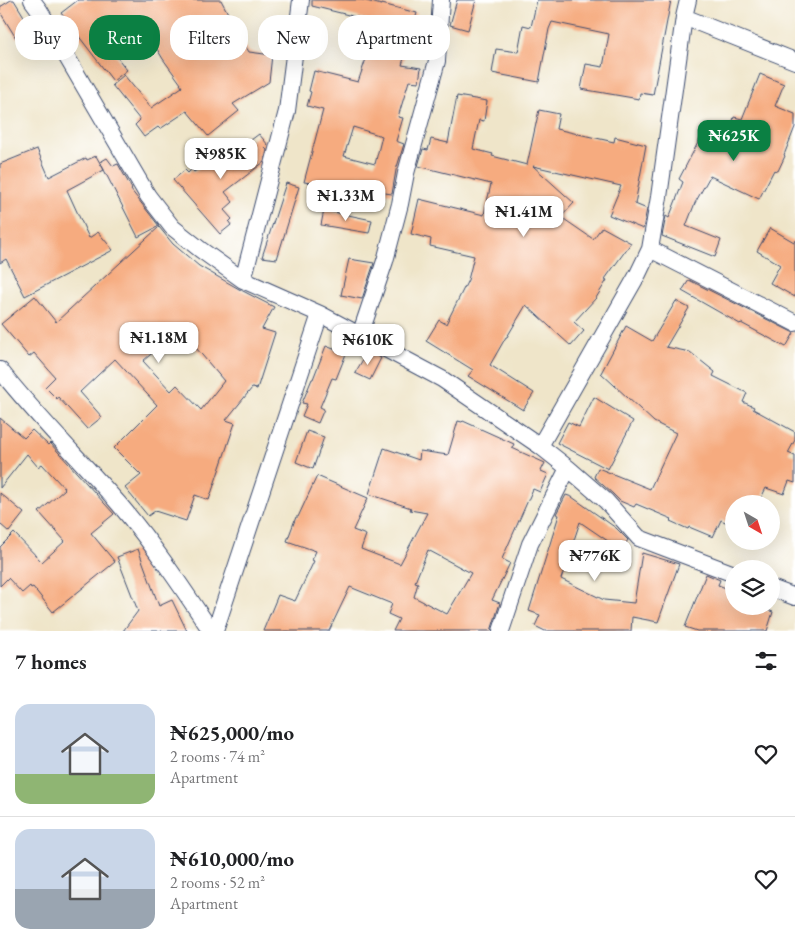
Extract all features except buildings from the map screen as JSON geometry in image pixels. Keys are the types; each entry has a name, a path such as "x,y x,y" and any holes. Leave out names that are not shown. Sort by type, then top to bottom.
{"street":[{"path":"32,0 148,196 172,227 242,280 320,314 442,379 540,446 568,468 606,501 639,538 725,571"},
{"path":"242,280 287,111 301,0"},
{"path":"360,335 385,261 436,61 441,0"},
{"path":"540,446 638,274 650,249 667,148 684,17 688,0"},
{"path":"684,17 795,61"},
{"path":"650,249 795,323"},
{"path":"214,631 320,314"},
{"path":"0,370 18,393 120,505 166,564 210,631"},
{"path":"501,631 530,544 568,468"},
{"path":"780,592 795,598"}]}
